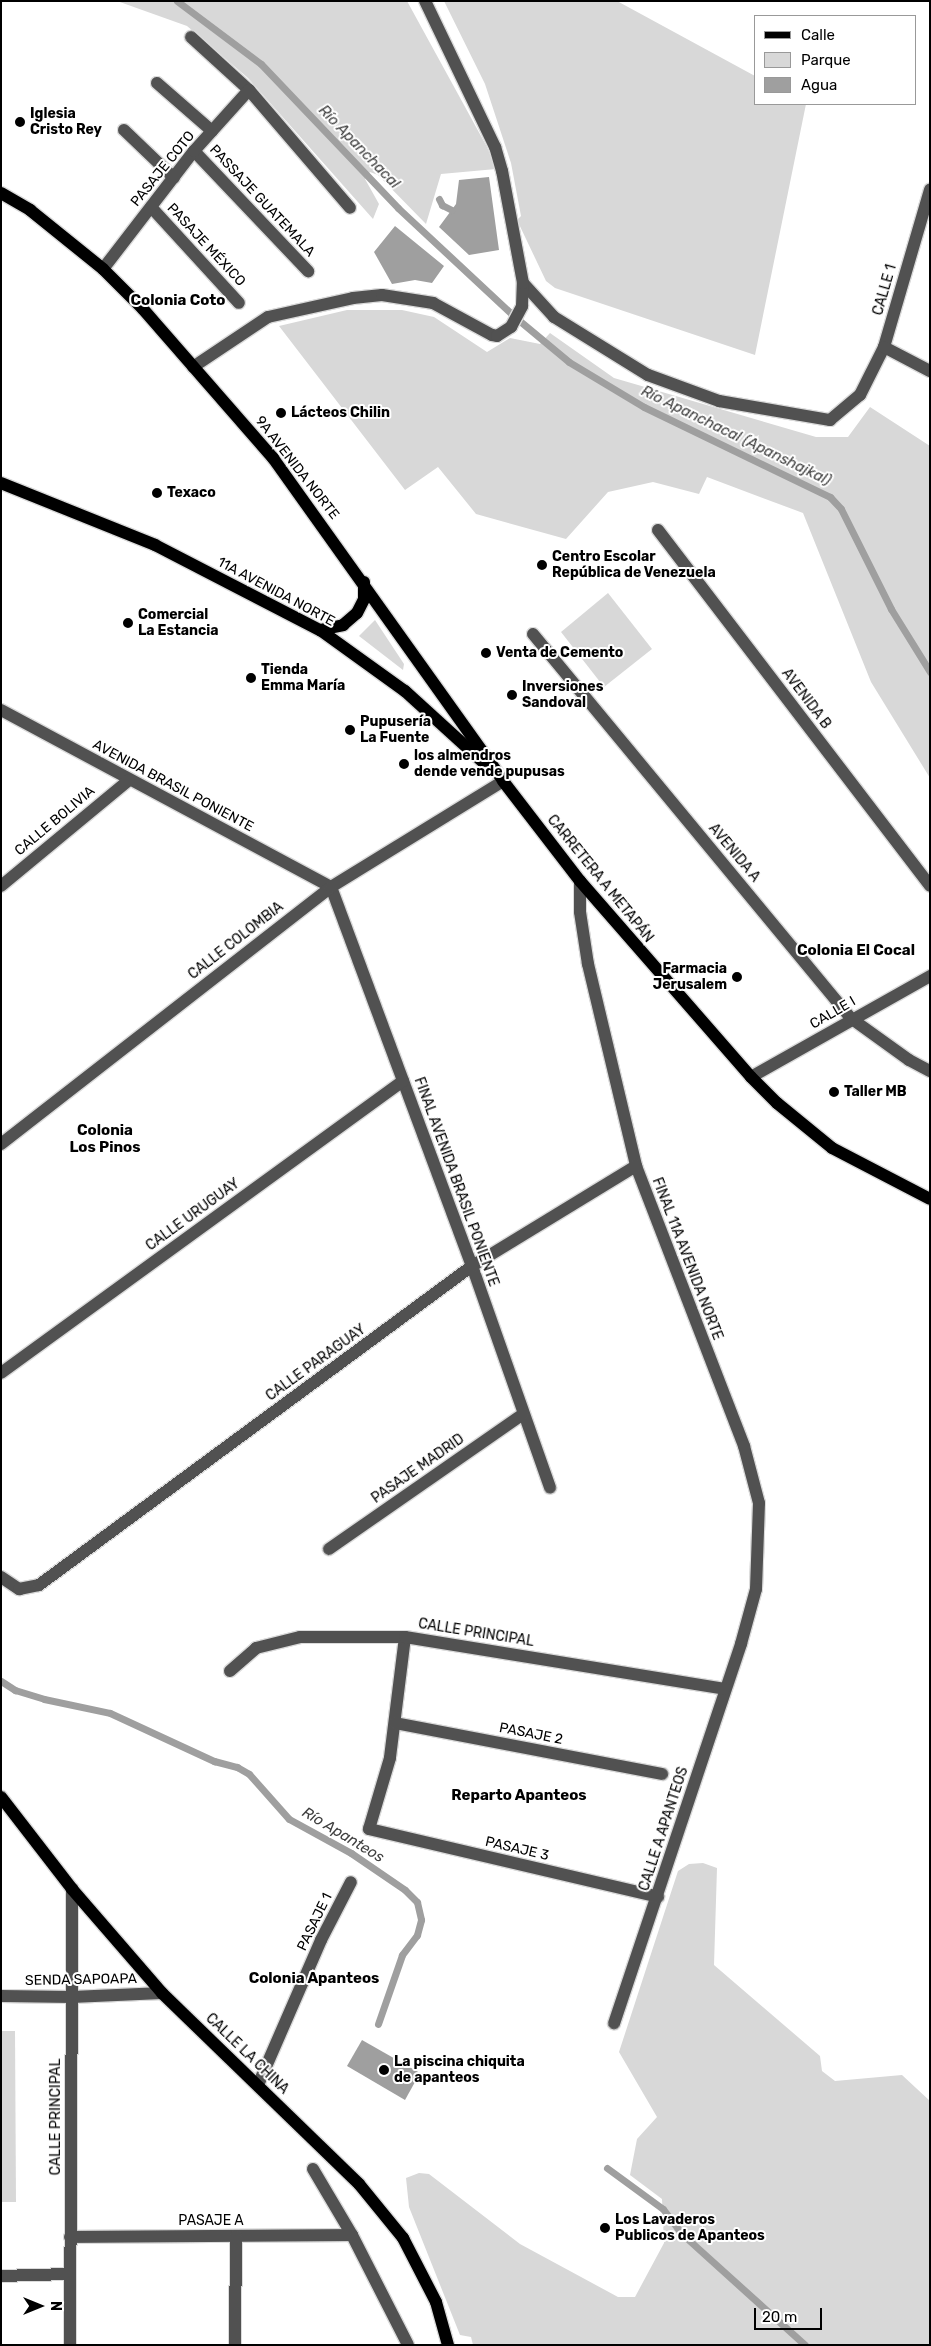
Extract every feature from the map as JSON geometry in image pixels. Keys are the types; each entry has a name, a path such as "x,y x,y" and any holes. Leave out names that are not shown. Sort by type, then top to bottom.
{"main road":[{"name":"9A AVENIDA NORTE","path":"1,193 30,210 103,270 274,458 364,582 503,781"},
{"name":"11A AVENIDA NORTE","path":"1,483 155,545 320,630 405,691 503,781"},
{"path":"320,630 343,625 357,613 364,599 364,582"},
{"name":"CARRETERA A METAPÁN","path":"503,781 580,881 777,1103 832,1148 930,1199"},
{"name":"CALLE LA CHINA","path":"1,1797 72,1889 162,1993 359,2184 403,2238 436,2302 448,2345"}],"street":[{"path":"193,367 268,317 302,307 369,296 398,296 433,303 498,336 511,326 522,306 523,283 495,147 425,1"},
{"path":"191,37 249,90 350,208"},
{"path":"157,83 212,131"},
{"name":"PASAJE COTO","path":"103,270 194,151 249,90"},
{"path":"124,130 174,178"},
{"name":"PASSAJE GUATEMALA","path":"194,151 308,271"},
{"name":"CALLE 1","path":"523,283 554,317 648,375 718,401 830,420 860,395 884,347 930,190"},
{"name":"PASAJE MÉXICO","path":"151,207 239,303"},
{"path":"884,347 930,371"},
{"name":"AVENIDA B","path":"658,530 930,886"},
{"name":"AVENIDA A","path":"533,634 852,1019 909,1060 930,1071"},
{"name":"AVENIDA BRASIL PONIENTE","path":"1,710 331,887"},
{"name":"CALLE BOLIVIA","path":"1,886 129,780"},
{"name":"CALLE COLOMBIA","path":"1,1144 331,887 503,781"},
{"name":"FINAL 11A AVENIDA NORTE","path":"580,881 580,912 588,964 636,1166 744,1446 754,1484 759,1526 756,1589 741,1644"},
{"name":"FINAL AVENIDA BRASIL PONIENTE","path":"331,887 472,1266 550,1488"},
{"name":"CALLE I","path":"752,1077 930,976"},
{"name":"CALLE URUGUAY","path":"1,1373 403,1081"},
{"name":"CALLE PARAGUAY","path":"1,1577 19,1589 39,1585 472,1266 636,1166"},
{"name":"PASAJE MADRID","path":"329,1549 523,1414"},
{"name":"CALLE PRINCIPAL","path":"230,1671 256,1648 300,1637 405,1637 725,1689"},
{"path":"395,1723 405,1637"},
{"name":"CALLE A APANTEOS","path":"614,2023 741,1644"},
{"name":"PASAJE 2","path":"395,1723 662,1774"},
{"name":"PASAJE 3","path":"395,1723 380,1801 369,1829 658,1896"},
{"name":"PASAJE 1","path":"258,2085 321,1940 351,1882"},
{"name":"CALLE PRINCIPAL","path":"70,2345 72,1889"},
{"name":"SENDA SAPOAPA","path":"1,1996 72,1998 162,1993"},
{"path":"313,2169 352,2235 408,2345"},
{"name":"PASAJE A","path":"70,2237 352,2235"},
{"path":"235,2345 236,2236"},
{"path":"1,2276 70,2274"}],"green space":[{"path":"117,1 407,1 487,147 496,169 441,174 426,224 378,175 370,172 365,179 379,204 373,219 248,78 187,26"},
{"path":"444,1 617,1 754,75 754,105 806,105 755,355 555,288 546,281 517,220 521,216 511,163 485,84"},
{"path":"347,310 402,310 434,317 487,352 510,338 540,344 550,333 614,378 816,437 848,437 870,407 930,446 930,778 871,682 803,513 707,477 699,494 653,482 608,492 566,539 476,514 438,467 405,490 279,326"},
{"path":"608,593 652,649 604,687 561,632"},
{"path":"375,620 404,664 403,670 359,636"},
{"path":"703,1863 717,1868 714,1965 820,2056 822,2071 835,2081 902,2075 930,2101 930,2345 473,2345 471,2337 460,2335 409,2207 406,2178 419,2173 429,2174 520,2244 618,2297 635,2297 664,2243 662,2199 630,2175 637,2139 657,2117 619,2052 678,1871 689,1864"},
{"path":"1,2031 15,2031 16,2202 1,2202"}],"water":[{"path":"489,177 499,250 469,255 439,227 456,204 459,180"},
{"path":"395,226 444,266 432,283 415,280 392,284 374,252"},
{"name":"La piscina chiquita de apanteos","path":"362,2040 420,2073 405,2100 347,2066"}],"waterway":[{"name":"Río Apanchacal (Apanshajkal)","path":"177,1 261,64 398,208 515,317 569,362 644,407 830,497 841,509 891,609 930,672"},
{"path":"439,199 442,205 452,210"},
{"name":"Río Apanteos","path":"1,1681 15,1690 44,1699 110,1713 214,1761 237,1767 249,1774 289,1819 351,1853 405,1890 417,1902 421,1920 417,1935 402,1955 378,2024"},
{"name":"Río Apanteos","path":"607,2168 663,2209 681,2233 805,2345"}],"place":[{"name":"Iglesia Cristo Rey","path":"20,122"},
{"name":"Lácteos Chilin","path":"281,413"},
{"name":"Texaco","path":"157,493"},
{"name":"Centro Escolar República de Venezuela","path":"542,565"},
{"name":"Comercial La Estancia","path":"128,623"},
{"name":"Venta de Cemento","path":"486,653"},
{"name":"Tienda Emma María","path":"251,678"},
{"name":"Inversiones Sandoval","path":"512,695"},
{"name":"Pupusería La Fuente","path":"350,730"},
{"name":"los almendros dende vende pupusas","path":"404,764"},
{"name":"Farmacia Jerusalem","path":"737,977"},
{"name":"Taller MB","path":"834,1092"},
{"name":"La piscina chiquita de apanteos","path":"384,2070"},
{"name":"Los Lavaderos Publicos de Apanteos","path":"605,2228"}],"district":[{"name":"Colonia Coto","path":"178,301"},
{"name":"Colonia El Cocal","path":"856,951"},
{"name":"Colonia Los Pinos","path":"105,1138"},
{"name":"Reparto Apanteos","path":"519,1796"},
{"name":"Colonia Apanteos","path":"314,1979"}],"water label":[{"name":"Río Apanchacal","path":"359,147"}]}
